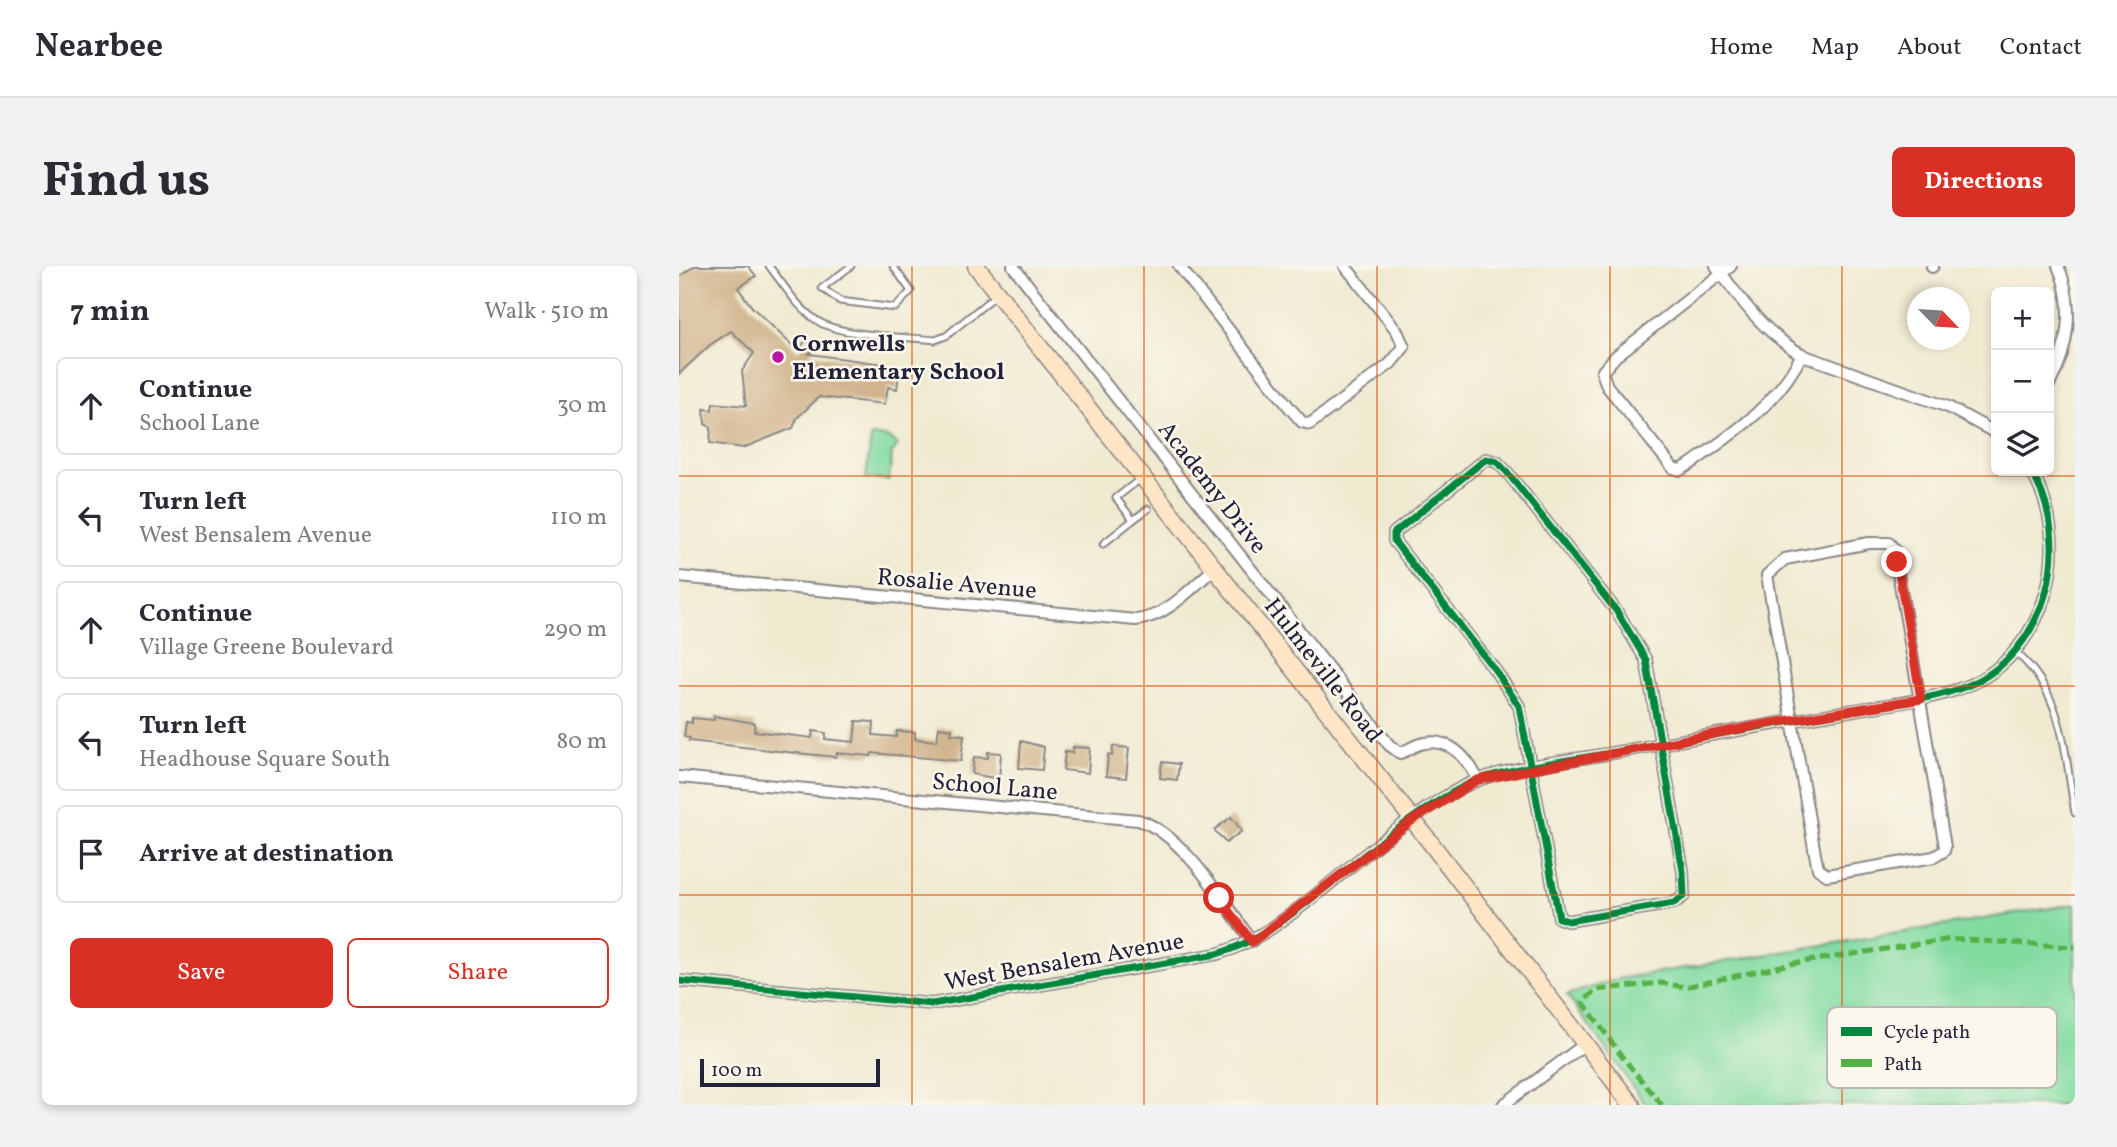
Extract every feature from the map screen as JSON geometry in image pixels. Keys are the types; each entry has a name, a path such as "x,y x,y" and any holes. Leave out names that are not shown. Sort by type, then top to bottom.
{"main road":[{"name":"Hulmeville Road","path":"976,266 1413,820 1632,1105"}],"street":[{"name":"Academy Drive","path":"1013,266 1389,745 1399,753 1424,743 1444,744 1465,757 1478,780"},
{"path":"1179,266 1289,407 1302,422 1310,425 1390,364 1404,347 1397,331 1345,266"},
{"path":"1731,266 1719,270 1616,356 1602,372 1607,386 1673,468 1680,470 1689,465 1760,411 1788,379 1802,354"},
{"path":"2054,375 2068,347 2072,328 2072,297 2058,266"},
{"path":"1719,270 1767,329 1802,354 1948,407 1991,430"},
{"path":"1486,459 1497,462 1634,636 1646,660 1660,744 1685,889 1680,901 1568,921 1559,918 1523,718 1512,693 1393,537 1408,519 1486,459"},
{"name":"West Bensalem Avenue","path":"679,981 932,1004 1217,954 1252,942 1413,820 1478,780 1531,767 1921,699 1979,680 2014,651 2046,600 2055,558 2049,509 2033,476"},
{"path":"1869,543 1889,543 1894,549 1921,699 1944,834 1944,851 1934,857 1835,875 1821,873 1818,869 1767,575 1785,559 1869,543"},
{"name":"Rosalie Avenue","path":"679,577 1136,620 1153,617 1166,609 1215,568"},
{"name":"School Lane","path":"679,777 1138,820 1151,824 1170,837 1252,942"},
{"path":"1503,1105 1585,1044"}],"lane":[{"path":"769,266 806,312 821,323 838,329 935,340 946,336 997,293"},
{"path":"851,266 822,288 840,301 895,308 911,291 893,266"},
{"path":"1133,520 1116,498 1142,477"},
{"path":"1103,544 1148,509"},
{"path":"2014,651 2039,674 2055,705 2075,813"}],"green space":[{"path":"871,436 887,437 898,445 892,453 889,480 866,478"},
{"path":"2075,904 2075,1105 1646,1105 1567,995 1618,979"}],"building":[{"name":"Cornwells Elementary School","path":"694,266 748,266 756,276 738,288 752,307 798,351 806,340 815,347 809,354 891,365 891,372 899,373 897,389 888,387 885,404 819,397 797,418 793,428 743,448 710,443 711,427 705,424 704,409 712,410 713,403 746,406 742,371 754,353 731,331 710,345 679,374 679,277"},
{"path":"714,716 755,723 754,731 812,738 813,731 826,733 825,739 854,742 856,721 874,722 873,735 896,737 897,731 915,732 915,739 937,741 939,727 952,729 951,734 964,735 961,761 872,753 871,756 837,753 836,757 689,741 690,738 684,737 686,722 692,723 692,718 714,720"},
{"path":"1021,741 1044,747 1042,770 1019,768"},
{"path":"1113,746 1129,748 1126,778 1106,776 1108,755 1112,756"},
{"path":"1073,747 1090,748 1088,773 1063,770 1065,752 1072,753"},
{"path":"988,752 1001,753 999,779 972,774 974,757 988,758"},
{"path":"1162,762 1179,764 1177,780 1160,778"},
{"path":"1231,817 1242,831 1226,843 1214,830"}],"marked path":[{"path":"1662,1105 1623,1058 1583,1002 1596,990 1661,983 1685,987 1795,963 1951,939 2075,947"}],"cycle path":[{"path":"1486,459 1497,462 1507,472 1618,613 1646,660 1683,871 1684,896 1674,903 1568,921 1559,918 1519,706 1495,670 1394,541 1394,533 1486,459"},
{"path":"679,981 932,1004 1217,954 1270,929 1415,816 1478,780 1542,764 1923,699 1967,686 1995,670 2017,648 2034,622 2046,593 2051,562 2051,530 2044,500 2033,476"}],"place":[{"name":"Cornwells Elementary School","path":"778,357"}],"route":[{"path":"1219,898 1252,942 1413,820 1448,796 1488,776 1760,725 1921,699 1897,562"}]}
